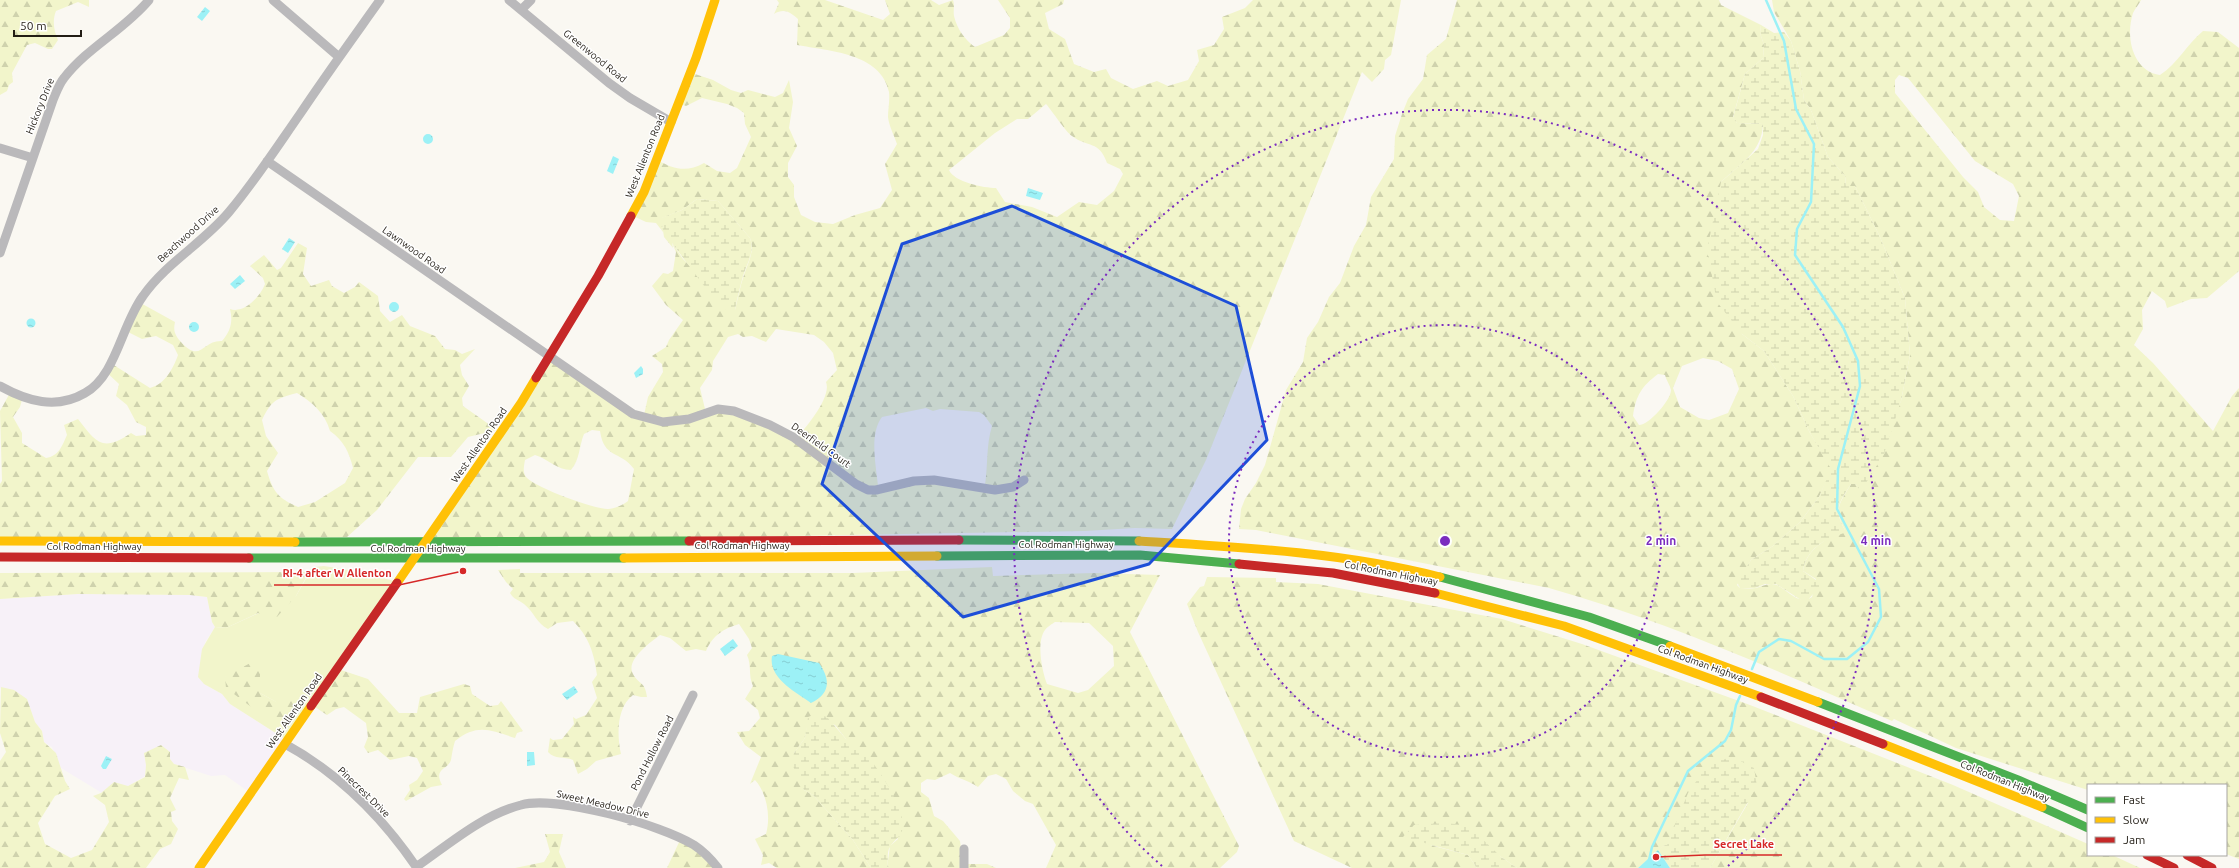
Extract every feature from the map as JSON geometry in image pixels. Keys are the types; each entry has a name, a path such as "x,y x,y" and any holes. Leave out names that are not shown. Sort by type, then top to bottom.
{"main road":[{"name":"West Allenton Road","path":"199,868 521,403 598,276 644,192 715,0"},
{"name":"Col Rodman Highway","path":"0,541 424,542 1117,540 1156,541 1283,551 1417,571 1494,590 1637,633 2024,783 2087,810"},
{"name":"Col Rodman Highway","path":"0,557 413,559 1140,555 1333,573 1452,596 1564,626 1737,688 2029,801 2087,828"},
{"path":"2149,856 2174,868"},
{"path":"2189,856 2212,868"}],"street":[{"name":"Hickory Drive","path":"0,253 53,100 63,79 82,58 119,30 149,0"},
{"path":"273,0 339,57"},
{"name":"Beachwood Drive","path":"0,386 20,397 53,403 77,398 95,386 108,370 126,326 142,297 168,267 217,225 267,161 380,0"},
{"name":"Greenwood Road","path":"509,0 609,83 671,122"},
{"path":"521,10 531,0"},
{"path":"0,148 33,158"},
{"name":"Lawnwood Road","path":"267,161 549,358"},
{"name":"Deerfield Court","path":"549,358 622,408 645,419 663,422 680,421 718,409 726,409 770,425 800,441 856,484 868,490 934,480 995,490 1013,487 1024,480"},
{"name":"Pond Hollow Road","path":"630,821 693,695"},
{"name":"Pinecrest Drive","path":"285,744 323,767 351,791 375,816 417,867"},
{"name":"Sweet Meadow Drive","path":"417,867 484,821 521,805 532,802 560,804 657,828 694,845 718,868"},
{"path":"964,849 964,868"}],"highlighted area":[{"path":"1012,206 1236,306 1267,440 1149,564 963,617 822,484 902,244"}],"shaded area":[{"path":"78,594 190,595 207,597 212,622 215,627 205,642 204,684 222,694 230,704 285,739 249,792 225,775 211,776 174,764 170,759 144,753 146,765 145,776 128,786 102,793 61,768 52,747 44,742 42,731 35,722 27,699 0,688 0,599"}],"green space":[{"path":"0,0 89,0 89,7 78,2 56,11 54,26 58,40 52,49 48,49 35,43 27,45 12,73 13,82 9,85 7,91 0,95"},
{"path":"777,0 825,0 883,20 890,14 885,0 931,0 939,5 953,0 954,16 959,30 975,47 1004,35 1010,28 1010,18 998,0 1064,0 1063,4 1045,13 1049,29 1065,39 1074,64 1094,72 1106,69 1111,78 1133,89 1157,81 1168,86 1188,80 1199,61 1197,50 1214,45 1224,29 1222,17 1245,8 1253,0 1401,0 1391,55 1385,60 1384,69 1372,82 1362,72 1206,460 1172,529 1135,528 1085,531 429,542 545,358 604,397 644,415 648,397 663,372 662,364 652,356 666,347 683,320 666,305 652,286 663,273 668,274 673,271 676,252 672,243 683,259 735,310 741,283 752,248 750,238 718,201 697,199 682,210 662,218 663,232 656,223 646,222 629,214 657,160 669,166 680,169 691,168 704,163 717,171 730,173 737,168 751,137 745,124 744,113 737,108 702,98 686,106 676,102 689,72 713,80 731,90 741,93 748,90 775,97 783,93 789,80 793,102 789,128 797,146 788,163 788,177 794,185 794,197 801,215 815,222 833,224 855,215 880,208 892,190 885,164 897,144 890,127 888,117 889,92 884,79 876,69 852,56 824,49 797,45 798,19 792,14 784,11 774,14 779,3","holes":["1046,104 1069,134 1078,140 1097,148 1104,156 1107,163 1120,169 1123,174 1114,191 1097,205 1079,202 1057,217 1032,207 1005,202 996,188 970,184 957,178 949,170 995,133 1017,119 1028,119","776,329 814,335 824,342 833,353 837,370 826,382 827,388 825,396 817,412 797,438 736,411 705,409 700,388 712,370 713,361 728,337 738,334 743,337 752,336 766,342","926,408 933,411 940,409 979,412 984,415 992,426 989,441 985,485 946,479 878,486 874,441 878,424 882,417","592,430 600,431 605,446 629,463 634,469 628,501 624,504 616,508 608,509 590,506 542,487 525,476 525,460 535,455 561,468 571,470 578,457 584,434"]},
{"path":"1457,0 1719,0 1721,5 1761,25 1760,33 1764,45 1763,58 1745,74 1733,117 1737,123 1763,124 1762,134 1759,142 1749,157 1721,182 1742,334 1764,351 1793,396 1810,433 1832,469 1819,497 1800,522 1773,546 1751,560 1737,585 1740,588 1756,588 1774,584 1794,597 1803,600 1812,597 1816,579 1803,571 1808,556 1818,545 1845,530 1839,516 1839,506 1851,484 1855,484 1861,490 1901,401 1910,355 1905,298 1880,237 1855,186 1846,186 1845,176 1828,157 1811,110 1804,100 1800,71 1791,41 1774,12 1772,0 2141,0 2133,13 2130,33 2131,43 2137,60 2143,67 2151,72 2160,75 2203,31 2218,32 2239,48 2239,271 2207,298 2191,299 2167,308 2165,301 2152,291 2142,310 2143,329 2134,345 2153,363 2213,431 2232,396 2239,388 2239,859 2227,854 2227,784 2087,784 2087,790 1956,748 1894,719 1892,721 1723,648 1593,601 1549,588 1256,530 1239,529 1241,509 1245,499 1256,483 1265,465 1286,390 1303,362 1307,338 1318,322 1329,297 1340,283 1354,246 1366,225 1371,197 1394,159 1395,136 1408,99 1423,79 1427,55 1446,39","holes":["1899,75 1908,78 1975,161 2013,184 2019,196 2014,221 2000,220 1984,207 1978,192 1963,177 1895,93 1895,80","1703,358 1718,361 1732,369 1739,389 1728,413 1709,420 1699,418 1680,407 1673,388 1682,366","1658,374 1665,375 1671,390 1670,394 1664,405 1654,417 1639,425 1633,416 1636,402 1644,387"]},
{"path":"1761,25 1774,33 1784,32 1791,41 1800,71 1804,100 1811,110 1828,157 1845,176 1846,186 1855,186 1880,237 1905,298 1910,355 1901,401 1884,454 1861,491 1855,484 1851,484 1843,496 1838,511 1841,523 1845,530 1844,533 1823,542 1812,551 1805,563 1803,571 1816,580 1820,586 1807,601 1801,600 1776,584 1765,584 1755,588 1740,588 1737,582 1751,560 1773,546 1800,522 1819,497 1831,469 1810,433 1793,396 1764,351 1742,334 1717,302 1707,250 1721,182 1758,149 1763,135 1763,124 1737,123 1733,118 1745,74 1763,58 1764,45 1760,33"},
{"path":"697,199 718,201 750,238 752,248 750,258 743,276 735,310 725,309 716,302 672,243 673,248 664,237 661,218 682,210"},
{"path":"298,243 307,248 303,274 311,286 329,280 332,286 344,293 355,287 359,282 378,296 380,311 390,322 402,315 410,326 435,336 445,349 455,350 462,354 475,349 460,365 462,375 469,386 462,398 463,406 497,430 468,437 451,457 418,457 377,510 347,537 0,542 0,484 2,481 0,411 11,391 23,396 20,407 13,417 22,433 22,443 46,458 57,453 62,447 67,435 64,425 78,419 90,434 100,442 113,442 131,433 136,436 146,435 146,427 136,422 127,405 116,396 119,384 104,370 109,362 150,388 160,383 174,366 178,355 173,345 156,336 142,339 124,330 137,301 175,322 174,330 179,340 188,348 193,351 197,351 215,342 222,341 230,326 230,309 235,310 246,307 263,289 265,284 263,278 250,266 264,255 277,270 281,268","holes":["297,393 303,396 321,413 330,431 342,443 348,452 353,468 345,483 315,502 298,507 286,501 277,494 274,489 267,471 278,453 266,436 262,420 275,401"]},
{"path":"324,566 361,572 394,581 285,739 230,704 222,694 204,684 198,677 202,649 215,627 226,628 296,596 314,567","holes":["260,672 260,693 278,703 225,677"]},
{"path":"992,567 993,576 1094,573 1160,575 1130,632 1239,846 1237,852 1220,868 1046,868 1056,845 1033,804 1025,801 1013,791 1006,779 996,774 988,776 978,787 950,773 935,780 927,779 921,783 921,792 929,798 934,816 943,821 960,841 963,864 987,864 996,868 887,868 890,846 898,839 846,739 835,725 809,717 805,738 794,753 804,790 813,795 853,840 871,868 777,868 769,863 761,865 763,855 755,839 766,834 768,813 765,798 759,785 755,780 750,784 761,757 745,745 737,732 749,731 760,718 758,710 745,699 753,686 747,655 752,648 749,639 739,624 719,633 706,651 696,649 686,651 670,638 660,635 645,647 636,657 631,669 635,677 645,688 647,697 633,695 623,707 619,723 621,754 596,761 587,769 578,774 573,760 557,757 548,752 550,738 553,740 562,739 574,724 573,717 576,719 586,715 597,698 592,682 597,675 590,646 579,627 573,621 557,623 548,629 544,627 522,602 510,593 513,589 498,570 520,569 520,573 853,573","holes":["1055,622 1089,623 1113,646 1114,666 1088,690 1078,693 1047,684 1043,672 1040,649 1042,635 1045,630"]},
{"path":"309,572 296,596 276,618 258,613 226,628 215,627 212,622 207,597 190,595 78,594 0,599 0,573"},
{"path":"1207,577 1276,578 1276,582 1318,584 1502,619 1582,644 1750,705 1953,785 2087,844 2087,856 2114,856 2140,868 1710,868 1748,803 1676,824 1667,846 1665,845 1638,868 1517,868 1500,856 1430,845 1468,855 1477,868 1352,868 1294,841 1198,632 1187,604 1200,587 1204,586"},
{"path":"252,662 260,672 260,693 278,703 294,700 300,717 282,721 254,709 226,688 225,677"},
{"path":"335,668 368,679 399,713 417,713 420,697 464,684 470,686 472,694 490,706 498,705 501,701 523,731 517,733 515,738 484,730 477,730 463,735 455,741 451,760 440,772 439,775 442,785 431,787 406,801 404,799 410,790 409,785 417,780 423,771 417,758 409,756 390,760 378,750 368,753 364,747 368,737 366,723 344,707 336,709 327,715 312,705"},
{"path":"1,687 14,690 27,699 35,722 42,731 44,742 56,753 65,781 70,789 55,796 38,823 45,844 71,858 92,850 109,822 105,805 93,796 101,793 114,782 128,786 145,777 146,765 144,753 161,745 170,752 170,759 174,764 185,767 189,780 179,778 170,798 176,810 171,812 172,821 178,829 171,844 160,849 146,868 0,868 0,761 6,752 0,733"},
{"path":"816,714 827,717 846,739 864,752 882,776 897,803 903,828 900,835 889,849 887,868 871,868 853,840 813,795 804,790 792,764 794,753 805,738 808,717"},
{"path":"1733,757 1754,768 1757,786 1710,868 1670,868 1658,850 1667,845 1688,793 1709,763"},
{"path":"1443,823 1468,825 1500,856 1517,868 1477,868 1468,855 1403,837 1414,825"},
{"path":"545,834 563,834 559,852 566,868 515,868 544,862 550,852"},
{"path":"681,838 721,868 667,868"}],"water":[{"path":"205,7 210,11 202,21 197,17"},
{"path":"428,134 433,139 428,144 423,139"},
{"path":"613,156 619,159 613,174 607,171"},
{"path":"1028,188 1043,193 1040,200 1026,196"},
{"path":"289,238 295,242 288,253 282,249"},
{"path":"240,275 245,281 235,289 230,284"},
{"path":"392,302 396,302 398,303 398,311 392,312 389,309 389,305"},
{"path":"31,318 36,323 31,328 26,323"},
{"path":"192,322 196,322 198,323 198,331 192,332 189,329 189,325"},
{"path":"641,366 643,369 643,374 636,378 634,373"},
{"path":"733,639 738,646 725,656 720,649"},
{"path":"778,654 819,663 823,669 827,681 827,686 822,695 811,703 784,684 774,671 772,664 772,656"},
{"path":"574,686 578,692 567,700 562,694"},
{"path":"527,752 534,752 535,765 527,766"},
{"path":"106,756 112,759 106,769 103,769 101,766"},
{"path":"1658,850 1670,868 1638,868"}],"waterway":[{"path":"1752,669 1759,652 1779,639 1791,641 1824,659 1847,659 1868,642 1881,617 1879,589 1837,509 1838,469 1860,386 1858,361 1843,327 1795,255 1797,229 1811,202 1814,144 1796,109 1784,41 1766,0"},
{"path":"1649,860 1652,847 1688,771 1725,741 1731,730 1736,705 1740,696"}],"traffic: fast":[{"path":"959,540 1139,541"},
{"path":"295,542 689,541"},
{"path":"937,556 1140,555 1239,564"},
{"path":"249,558 624,558"},
{"path":"1440,577 1589,617 1670,646"},
{"path":"1818,702 2018,780 2087,810"},
{"path":"2042,807 2087,828"}],"traffic: slow":[{"path":"631,216 644,192 696,58 715,0"},
{"path":"397,583 521,403 536,378"},
{"path":"0,541 295,542"},
{"path":"1139,541 1252,548 1328,556 1440,577"},
{"path":"624,558 937,556"},
{"path":"1435,593 1564,626 1761,697"},
{"path":"1670,646 1818,702"},
{"path":"199,868 311,706"},
{"path":"1883,744 2042,807"}],"traffic: jam":[{"path":"536,378 598,276 631,216"},
{"path":"689,541 959,540"},
{"path":"0,557 249,558"},
{"path":"1239,564 1333,573 1435,593"},
{"path":"311,706 397,583"},
{"path":"1761,697 1883,744"},
{"path":"2149,856 2174,868"},
{"path":"2189,856 2212,868"}],"place":[{"name":"RI-4 after W Allenton","path":"463,571"},
{"name":"Secret Lake","path":"1656,857"}]}
